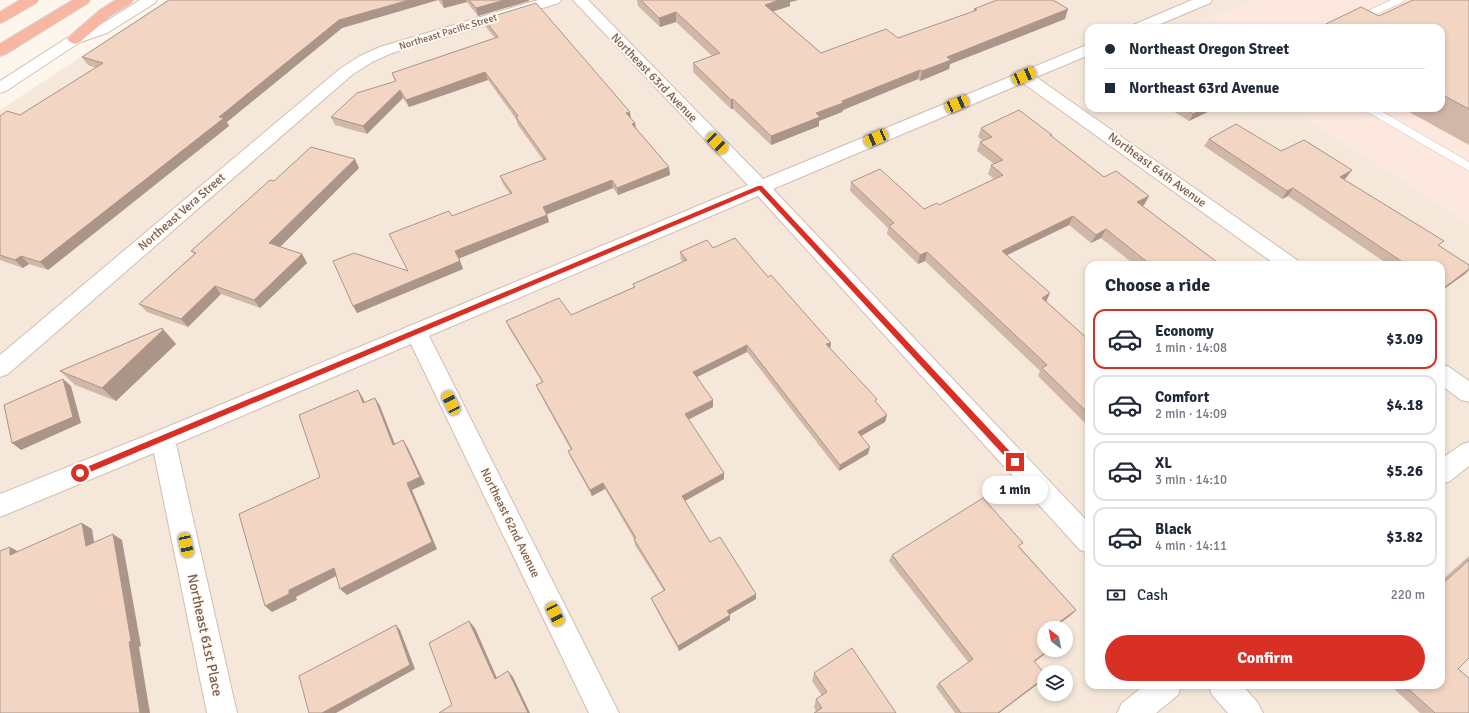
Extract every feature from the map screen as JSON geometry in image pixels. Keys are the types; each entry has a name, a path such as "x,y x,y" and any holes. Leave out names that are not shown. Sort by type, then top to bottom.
{"highway":[{"path":"0,18 31,0"},
{"path":"0,52 83,0"},
{"path":"75,39 105,13 126,0"}],"street":[{"path":"0,88 75,39 102,30 150,0"},
{"name":"Northeast Pacific Street","path":"366,59 386,50 554,0"},
{"name":"Northeast 63rd Avenue","path":"580,0 760,187 1085,538"},
{"path":"1148,24 1205,0"},
{"path":"0,506 163,439 1085,51"},
{"name":"Northeast Vera Street","path":"0,368 347,71 366,59"},
{"name":"Northeast 64th Avenue","path":"1024,76 1284,261"},
{"name":"Northeast 62nd Avenue","path":"416,332 604,713"},
{"path":"1445,376 1469,393"},
{"name":"Northeast 61st Place","path":"163,439 222,713"},
{"path":"1445,470 1469,452"},
{"path":"1132,713 1163,689"},
{"path":"1226,689 1248,713"}],"lane":[{"path":"1348,24 1399,0"},
{"path":"1375,112 1469,167"}],"shaded area":[{"path":"168,0 1255,0 1199,24 1085,24 1085,112 1296,112 1469,223 1469,713 0,713 0,110"},
{"path":"1255,0 1469,0 1469,223 1296,112 1445,112 1445,24 1199,24"}],"building":[{"path":"169,0 409,0 339,20 219,117 224,118 40,262 21,256 15,260 0,255 0,116 7,111 20,115 103,63 82,57"},
{"path":"469,0 505,0 476,8"},
{"path":"641,0 779,0 765,5 821,53 886,29 898,38 977,10 974,9 997,0 1053,0 1068,9 947,57 951,60 922,71 920,70 842,101 843,103 816,113 820,117 771,136 693,63 720,53 676,12 659,18"},
{"path":"1413,0 1469,0 1469,109 1445,96 1445,24 1326,24 1361,7 1379,16"},
{"path":"536,3 630,112 626,113 635,123 632,124 669,167 617,188 612,180 543,207 547,215 455,251 460,261 353,306 333,261 354,253 408,271 389,234 449,211 452,216 512,193 500,176 546,159 516,117 518,116 485,72 406,100 400,90 363,126 331,117 357,93 396,81 392,73 498,37 484,19"},
{"path":"1019,110 1104,177 1116,171 1149,196 1137,202 1216,261 1146,261 1106,229 1096,235 1073,216 1002,251 1050,293 1042,298 1085,336 1085,410 1042,368 1047,365 927,252 920,255 889,226 894,223 851,182 880,169 924,209 937,203 939,205 1003,175 991,165 1003,160 980,142 992,137 981,128"},
{"path":"1236,124 1281,151 1304,140 1352,170 1340,177 1444,241 1438,245 1469,265 1469,269 1445,287 1445,261 1401,261 1293,188 1287,191 1209,139"},
{"path":"311,147 355,159 269,243 302,254 254,300 215,286 181,319 139,304 196,253 191,251 270,180 274,181"},
{"path":"735,238 768,277 771,275 831,343 826,344 877,399 875,401 887,415 858,432 870,447 840,465 747,345 693,372 713,400 685,414 724,473 682,496 710,542 720,537 756,594 727,611 730,615 678,646 651,598 665,590 634,539 636,538 603,483 590,490 568,451 572,449 536,385 543,382 506,321 559,298 571,315 635,287 633,284 687,260 680,252 707,240 713,248"},
{"path":"162,328 163,330 102,388 60,371"},
{"path":"63,379 73,417 12,443 4,405"},
{"path":"358,390 363,403 375,398 393,445 403,440 420,477 407,483 432,542 340,589 334,568 289,590 289,594 265,606 239,514 320,477 299,415"},
{"path":"983,498 1023,543 1018,546 1076,610 1061,621 1037,621 1037,657 1039,657 1034,661 1037,665 1037,683 998,713 961,713 939,683 973,659 892,555"},
{"path":"82,523 86,546 113,534 131,641 129,642 140,713 0,713 0,551 10,547 10,555"},
{"path":"1469,560 1469,658 1458,669 1469,678 1469,713 1435,713 1408,689 1445,689 1445,581"},
{"path":"469,621 495,679 508,671 528,713 439,713 452,705 429,643"},
{"path":"396,625 410,665 322,713 309,713 299,676"},
{"path":"852,648 896,713 814,713 822,708 816,699 827,692 814,673"}],"route":[{"path":"80,473 760,187 1015,462"}]}
